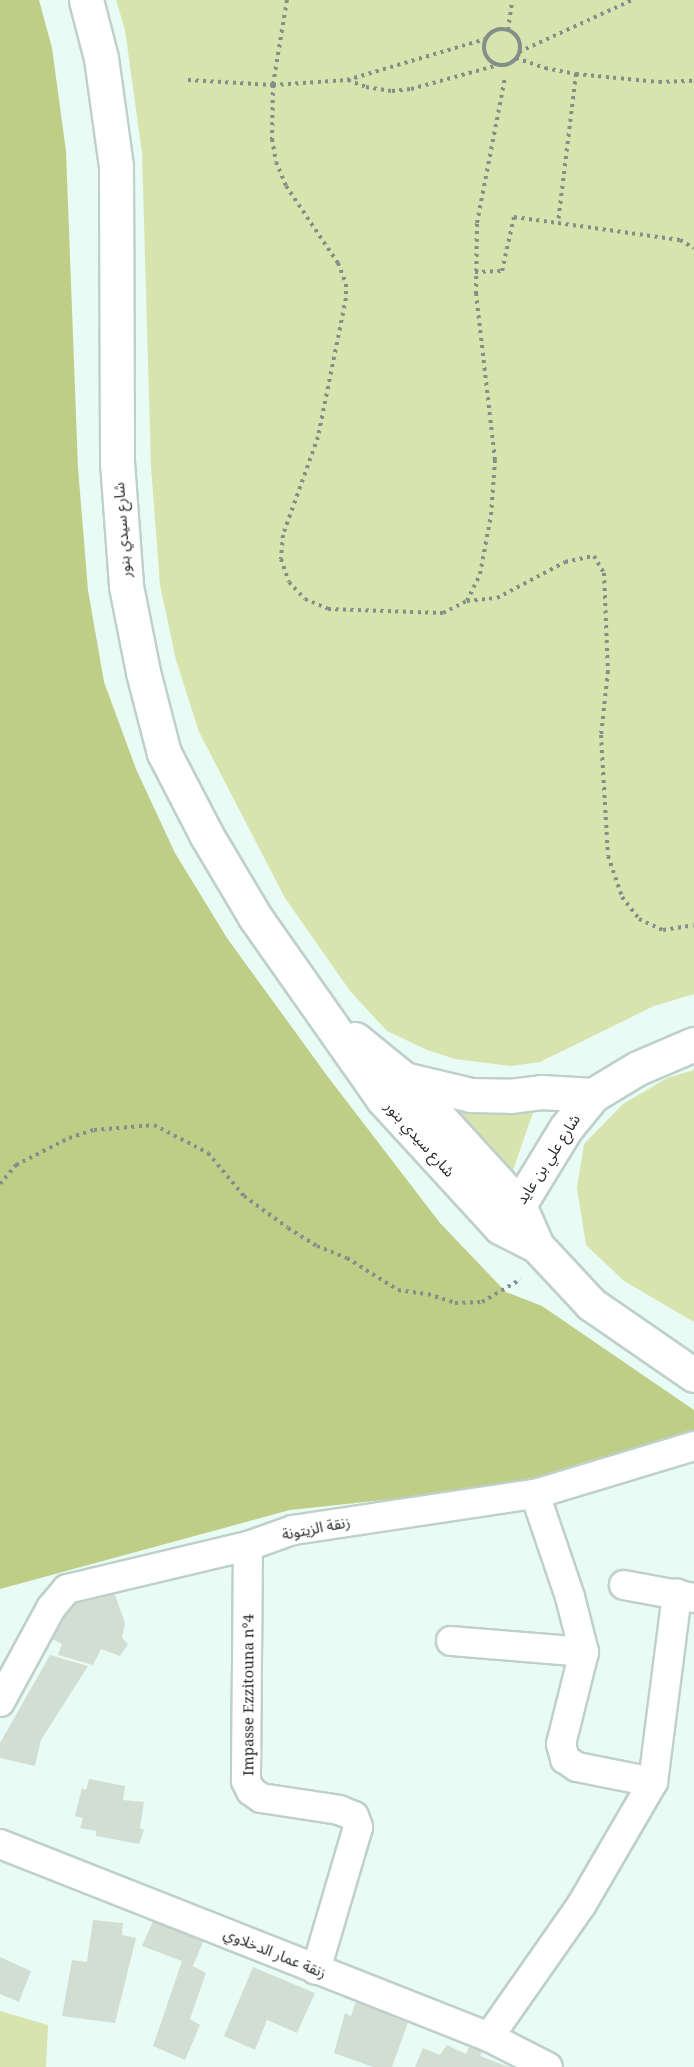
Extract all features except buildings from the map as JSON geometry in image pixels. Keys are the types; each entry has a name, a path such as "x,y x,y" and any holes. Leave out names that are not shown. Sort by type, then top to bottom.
{"street":[{"name":"شارع سيدي بنور","path":"86,0 101,58 116,166 117,462 126,586 143,672 164,753 207,836 255,917 382,1098 510,1216"},
{"name":"شارع سيدي بنور","path":"324,1013 404,1079 510,1216 591,1304 694,1375"},
{"name":"شارع علي بن عايد","path":"510,1216 566,1128 593,1095 638,1068 694,1044"},
{"path":"404,1079 471,1095 510,1096 541,1092 593,1095"},
{"name":"زنقة الزيتونة","path":"0,1702 51,1608 67,1589 248,1546 293,1530 535,1494 694,1446"},
{"path":"535,1494 570,1596 584,1652 561,1744 565,1759 577,1767 652,1782"},
{"name":"Impasse Ezzitouna n°4","path":"248,1546 246,1781 251,1791 261,1798 339,1810 354,1815 358,1827 316,1970"},
{"path":"489,2037 582,1904 652,1782 686,1596 624,1585"},
{"path":"451,1641 584,1652"},
{"name":"زنقة عمار الدخلاوي","path":"0,1844 489,2037 548,2067"}],"path":[{"path":"287,0 273,85 271,122 276,162 286,186 338,263 346,284 346,298 318,436 283,535 281,559 289,582 305,599 328,609 444,613 467,601 497,598 565,562 594,556 604,573 608,671 601,735 608,856 622,897 639,920 663,930 694,925"},
{"path":"508,30 512,0"},
{"path":"519,52 632,0"},
{"path":"188,80 273,85 347,80 485,39 492,32 500,29 508,30 516,36 519,52 516,58 507,64 411,89 392,91 366,87 347,80"},
{"path":"485,39 483,47 485,55 490,62 498,65"},
{"path":"516,58 545,68 576,74 659,82 694,81"},
{"path":"558,223 576,74"},
{"path":"467,601 480,574 494,488 493,433 475,272 477,223 505,77"},
{"path":"475,272 502,271 514,217 680,240 694,248"},
{"path":"0,1184 16,1165 69,1137 94,1130 154,1125 208,1153 244,1196 288,1228 317,1246 347,1258 398,1290 428,1294 455,1303 482,1302 543,1254"}],"green space":[{"path":"0,0 39,0 52,48 66,151 78,468 88,590 104,682 136,769 175,853 227,938 328,1077 440,1223 506,1292 542,1306 694,1410 694,1438 533,1484 290,1510 0,1589"},
{"path":"116,0 694,0 694,994 654,1006 540,1062 511,1066 455,1059 427,1050 387,1031 350,991 285,898 199,732 176,660 160,585 151,467 142,153 125,30"},
{"path":"694,1070 694,1322 624,1281 586,1245 577,1188 584,1144 623,1104 667,1078"},
{"path":"436,1097 535,1107 511,1176"},
{"path":"0,2011 48,2025 46,2067 0,2067"}]}
